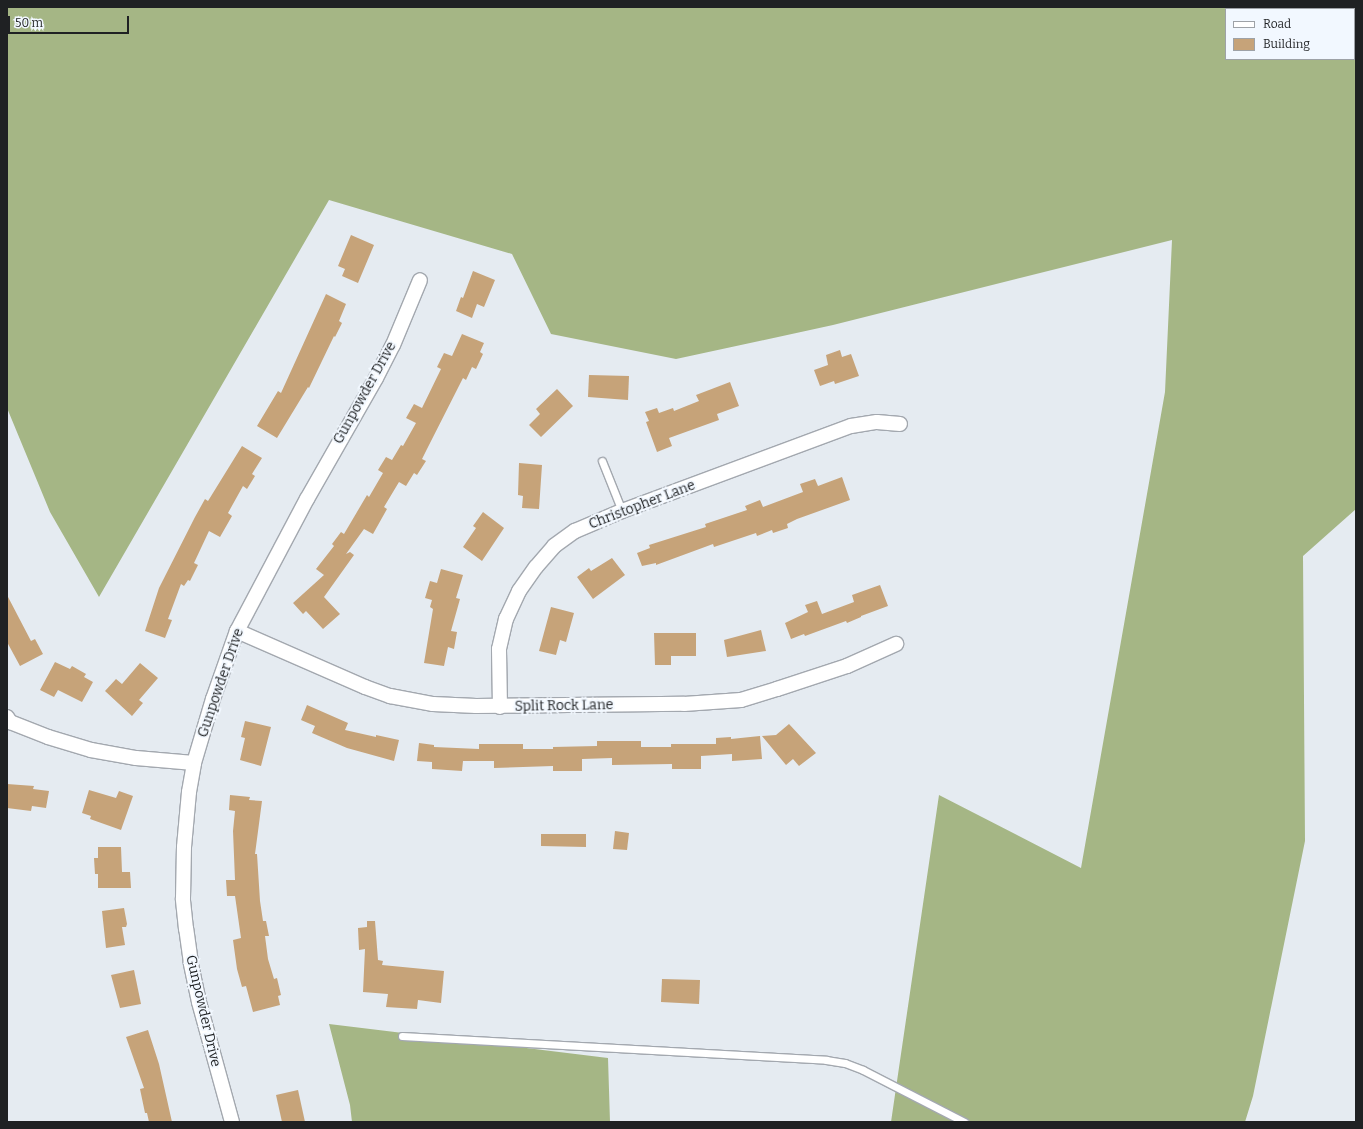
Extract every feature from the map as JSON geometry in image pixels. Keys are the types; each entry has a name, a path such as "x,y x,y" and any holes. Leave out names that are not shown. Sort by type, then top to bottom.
{"street":[{"name":"Gunpowder Drive","path":"232,1122 199,1002 186,929 183,898 184,846 189,792 194,763 213,699 237,631 307,499 376,378 396,338 420,280"},
{"name":"Christopher Lane","path":"500,706 499,649 506,619 518,591 554,546 575,531 622,511 852,426 877,422 900,424"},
{"name":"Split Rock Lane","path":"237,631 344,679 390,696 433,704 500,706 684,704 742,700 778,690 847,666 896,644"},
{"path":"8,722 48,737 91,750 136,758 194,763"}],"lane":[{"path":"602,461 622,511"},
{"path":"402,1036 826,1060 845,1063 863,1070 964,1122"}],"green space":[{"path":"7,7 1356,7 1356,509 1303,556 1305,841 1253,1096 1245,1122 891,1122 939,795 1081,868 1165,392 1172,240 833,325 676,359 551,334 512,254 329,200 99,597 50,512 7,408"},
{"path":"329,1024 608,1058 610,1122 352,1122 350,1105"}],"building":[{"path":"351,235 374,245 358,283 342,276 345,269 338,266"},
{"path":"473,271 495,280 484,307 477,304 472,318 456,311 461,297 463,298"},
{"path":"326,294 346,304 339,321 342,323 335,337 334,336 309,388 308,387 277,438 257,426 278,391 281,393"},
{"path":"462,334 484,343 480,352 483,354 476,369 472,367 466,380 463,378 422,459 426,461 417,475 414,473 406,486 399,482 384,507 387,509 373,534 364,529 346,554 350,552 354,555 324,597 340,614 323,629 306,611 303,614 293,603 324,575 316,569 334,546 332,544 341,532 344,534 367,495 369,497 383,473 378,470 386,457 392,460 401,445 403,446 416,423 406,418 414,404 422,408 441,369 437,367 444,353 452,356"},
{"path":"840,350 842,357 851,354 859,376 835,384 834,381 820,386 814,370 828,365 826,355"},
{"path":"589,375 629,376 628,400 588,397"},
{"path":"730,382 739,406 717,414 719,420 669,438 672,446 657,452 646,422 649,421 645,412 657,408 659,413 673,408 674,411 699,401 696,395"},
{"path":"557,389 573,406 541,437 529,425 540,414 536,409"},
{"path":"242,446 262,458 252,474 255,476 247,489 243,486 228,513 232,516 220,537 209,531 194,563 198,565 190,581 188,580 184,586 181,584 168,619 172,620 165,638 145,631 159,588 195,517 205,499 208,501"},
{"path":"519,463 542,465 539,509 522,508 523,496 518,495"},
{"path":"842,477 850,500 797,519 787,524 788,528 773,533 772,530 757,536 756,533 714,547 713,544 656,565 656,563 642,566 637,553 650,548 649,545 706,527 705,524 747,510 745,506 760,500 763,507 803,492 800,484 815,479 818,486"},
{"path":"483,512 504,528 482,561 463,547 476,528 473,526"},
{"path":"612,558 625,575 593,599 577,577 589,568 591,571"},
{"path":"441,569 463,575 456,598 460,599 451,631 457,632 454,649 448,647 444,666 424,663 433,609 430,607 432,600 425,598 430,581 437,583"},
{"path":"880,585 888,606 847,623 846,621 805,636 804,634 791,639 785,623 808,612 805,605 817,601 822,614 854,602 852,595"},
{"path":"7,595 31,641 35,639 43,654 20,666 7,642"},
{"path":"551,607 574,613 566,642 560,640 556,655 539,651"},
{"path":"761,630 766,651 727,657 724,640"},
{"path":"654,633 696,633 696,656 671,656 671,665 655,665"},
{"path":"55,662 70,669 72,666 86,674 84,677 93,682 82,702 58,690 54,697 40,690"},
{"path":"140,663 158,678 139,700 143,703 132,716 105,691 116,679 122,684"},
{"path":"307,705 348,723 345,730 376,737 376,735 399,740 394,761 347,748 312,733 315,726 301,720"},
{"path":"245,721 271,727 261,766 240,760 245,738 241,737"},
{"path":"789,724 816,753 799,766 793,759 786,765 762,736 776,735"},
{"path":"760,736 762,759 732,761 732,754 701,756 701,769 672,769 672,764 612,765 612,758 582,759 582,771 553,771 553,766 494,768 494,761 463,761 462,771 432,769 432,762 417,761 419,743 434,745 434,747 479,749 479,744 523,744 523,749 553,749 553,747 597,746 597,741 641,741 641,747 671,747 671,744 716,744 716,738 731,737 731,739"},
{"path":"7,784 34,786 33,789 49,791 46,808 32,806 31,811 7,808"},
{"path":"89,790 116,798 119,791 133,796 121,830 90,819 91,816 82,813"},
{"path":"230,795 250,797 249,800 262,801 255,854 257,854 260,901 263,921 266,921 269,936 265,936 268,959 274,979 277,978 281,995 278,996 280,1005 253,1012 246,986 242,987 237,969 233,940 241,938 235,896 227,896 226,880 235,880 233,831 235,811 229,810"},
{"path":"615,831 629,833 627,850 613,849"},
{"path":"541,834 586,834 586,847 541,846"},
{"path":"98,847 121,847 122,872 130,872 131,888 98,888 98,874 95,874 94,858 98,858"},
{"path":"124,908 127,924 126,927 122,927 125,945 106,948 102,911"},
{"path":"367,921 375,921 378,960 383,961 382,965 444,971 441,1003 418,1000 417,1009 386,1007 388,994 363,992 365,949 359,950 358,928 367,927"},
{"path":"134,970 141,1004 120,1008 111,975"},
{"path":"662,979 700,980 699,1004 661,1002"},
{"path":"148,1030 159,1064 172,1122 149,1122 147,1113 145,1113 140,1089 144,1088 126,1037"},
{"path":"298,1090 305,1122 282,1122 276,1095"}]}
